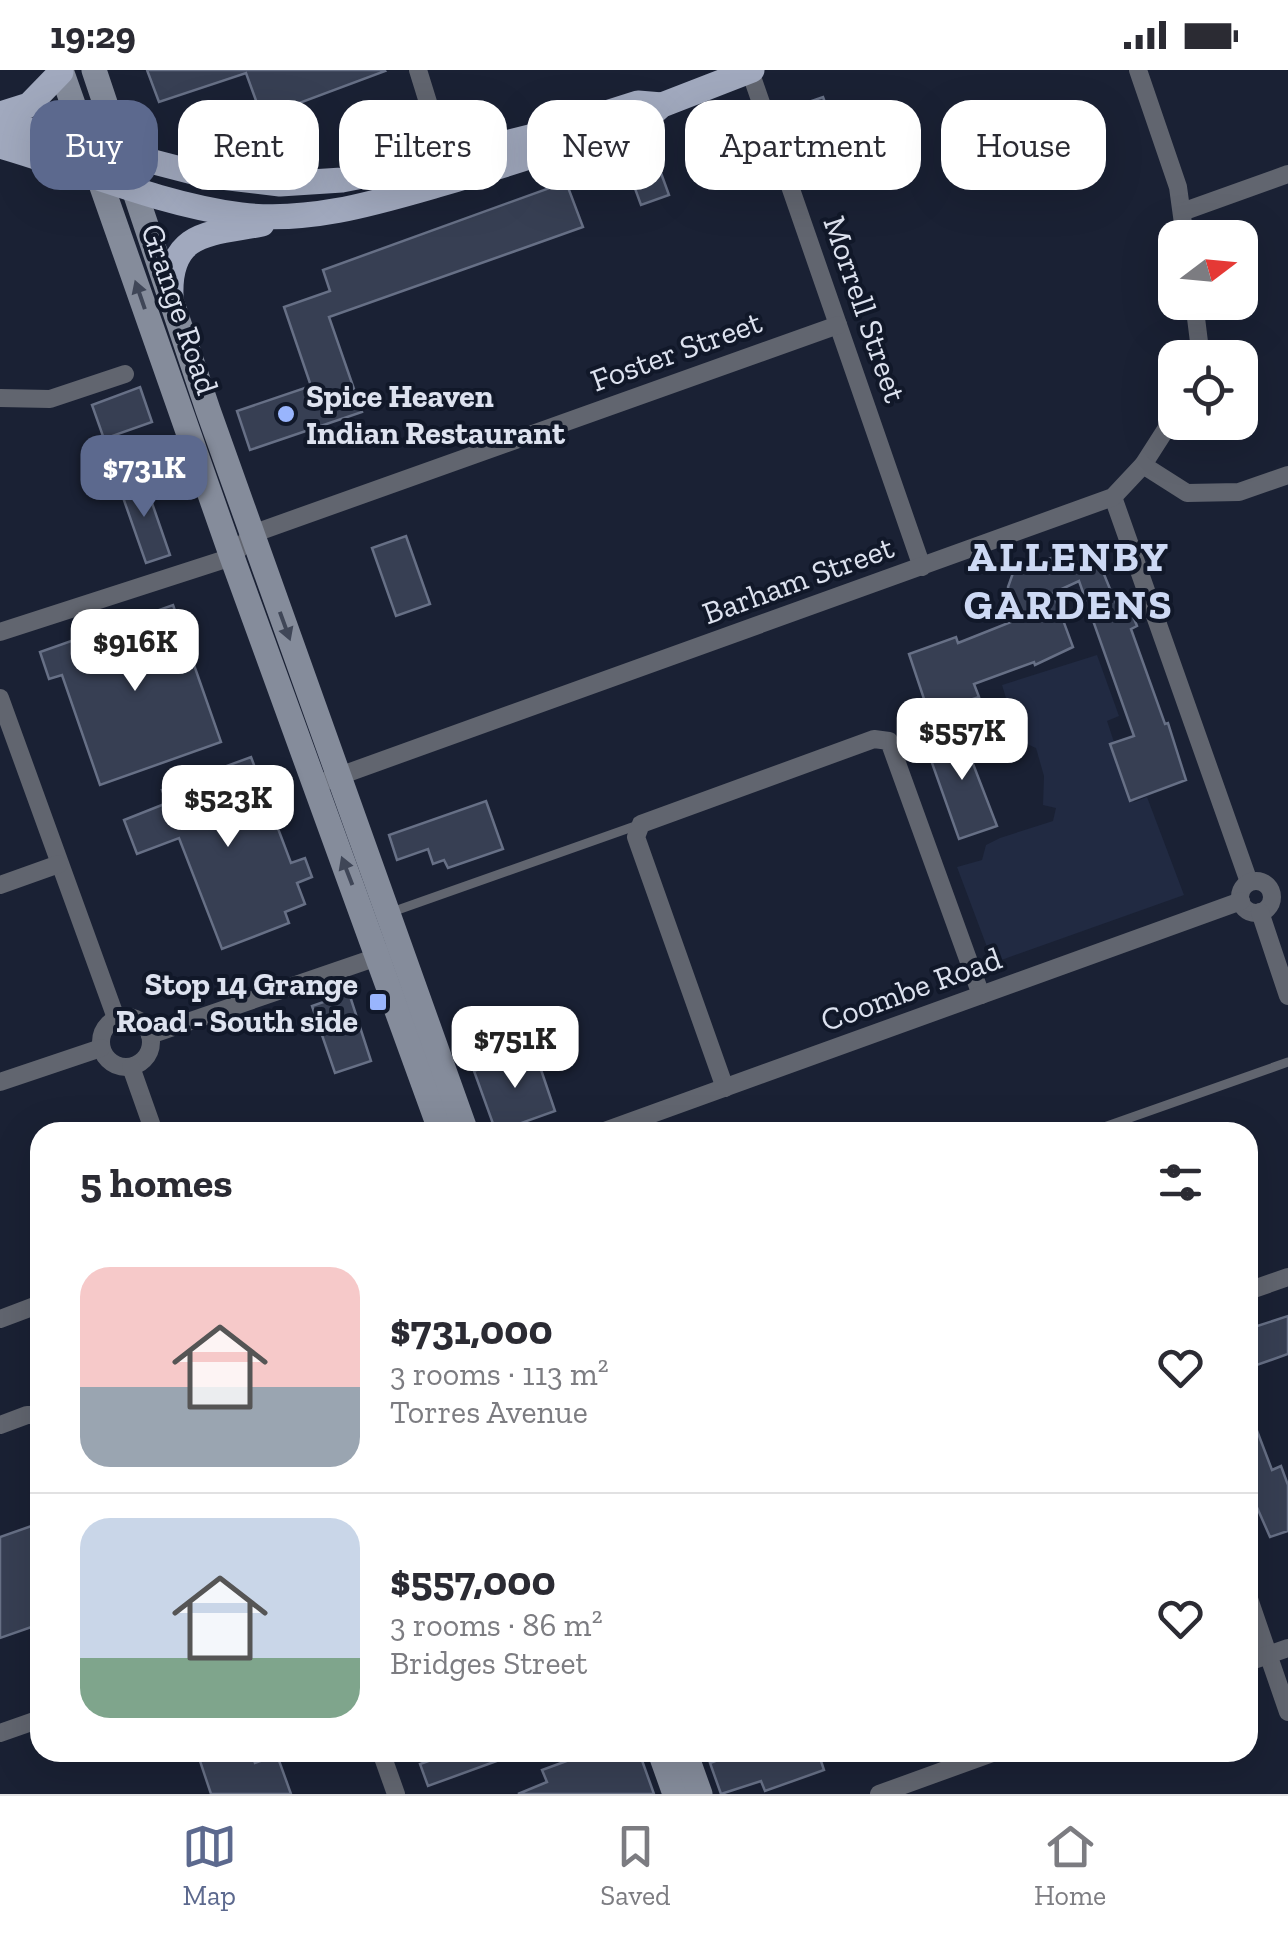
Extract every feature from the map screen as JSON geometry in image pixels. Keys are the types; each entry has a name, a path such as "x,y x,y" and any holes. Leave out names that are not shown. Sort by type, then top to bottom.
{"main road":[{"name":"Grange Road","path":"94,70 104,100"},
{"path":"665,104 751,70"},
{"name":"Grange Road","path":"61,71 71,100"},
{"path":"0,114 29,105 61,71"},
{"path":"0,122 30,135"},
{"path":"0,146 30,151"},
{"path":"171,295 177,255 194,238 291,217 338,212 527,158"},
{"path":"158,174 280,184 339,180"},
{"path":"158,183 238,214 291,217"},
{"name":"Grange Road","path":"103,190 314,785 462,1122"},
{"name":"Grange Road","path":"134,190 388,914 389,953 438,1122"},
{"path":"664,1762 675,1794"},
{"path":"689,1762 700,1794"}],"street":[{"path":"418,70 428,100"},
{"name":"Morrell Street","path":"751,70 922,567"},
{"path":"1138,70 1178,187 1183,220"},
{"path":"1182,212 1288,174"},
{"name":"Foster Street","path":"252,534 838,325"},
{"path":"0,398 50,399 125,374"},
{"name":"Barham Street","path":"314,785 1113,497 1143,465 1159,440"},
{"path":"1143,465 1187,493 1239,492 1288,475"},
{"path":"1113,497 1249,882"},
{"path":"0,632 232,557 252,534"},
{"path":"0,698 116,1018"},
{"path":"725,1088 636,838 641,824 874,739 889,741 981,995"},
{"path":"0,886 58,864"},
{"path":"1249,882 1279,889 1260,912"},
{"path":"1249,882 1241,891 1240,901 1248,910 1260,912"},
{"name":"Coombe Road","path":"630,1122 1240,901"},
{"path":"1260,912 1288,996"},
{"path":"150,1035 389,953"},
{"path":"116,1018 137,1019 150,1035 148,1055 131,1067 112,1064 101,1048 102,1032 116,1018"},
{"path":"0,1082 101,1048"},
{"path":"131,1067 150,1122"},
{"path":"1258,1288 1288,1277"},
{"path":"0,1319 30,1308"},
{"path":"0,1425 30,1414"},
{"path":"1258,1626 1288,1712"},
{"path":"1258,1658 1288,1648"},
{"path":"0,1733 30,1722"},
{"path":"385,1762 396,1794"},
{"path":"879,1794 968,1762"}],"lane":[{"path":"388,914 641,824"},
{"path":"1118,1122 1288,1062"}],"shaded area":[{"path":"1097,655 1119,716 1107,721 1134,802 1147,797 1184,895 993,963 957,867 982,860 986,845 1000,838 1053,821 1056,808 1043,805 1044,776 1036,748 1017,734 1002,685"}],"building":[{"path":"147,70 385,71 307,100 256,100 246,73 159,102"},
{"path":"665,184 669,195 641,205 636,190 665,190"},
{"path":"544,190 569,190 583,227 329,317 362,412 250,450 237,411 311,386 284,307 330,291 323,270"},
{"path":"140,387 152,422 104,439 92,405"},
{"path":"143,477 170,555 146,563 119,486"},
{"path":"406,536 430,604 396,616 372,548"},
{"path":"1097,557 1121,616 1131,611 1137,626 1131,629 1186,780 1130,801 1110,744 1134,736 1079,581 1053,593 1073,647 1035,665 1034,662 974,684 979,697 929,714 909,654 956,637 958,643 1016,620 1008,587 1013,573 1051,558 1057,572"},
{"path":"173,605 221,742 100,785 62,675 49,679 40,652"},
{"path":"976,730 984,750 970,756 997,826 959,839 926,746"},
{"path":"251,757 291,863 305,858 312,877 297,883 305,904 285,912 289,923 222,949 179,838 137,854 124,820 167,803 162,790"},
{"path":"486,801 503,849 448,868 444,860 433,864 428,849 397,860 389,835"},
{"path":"349,993 371,1061 335,1073 312,1006"},
{"path":"534,1049 555,1111 524,1122 492,1122 474,1071"},
{"path":"1288,1316 1288,1354 1258,1365 1258,1326"},
{"path":"1258,1433 1272,1470 1281,1466 1288,1485 1288,1531 1270,1537 1258,1510"},
{"path":"30,1526 30,1628 0,1638 0,1537"},
{"path":"200,1762 280,1762 291,1794 211,1794"},
{"path":"426,1762 494,1762 428,1786 420,1764"},
{"path":"564,1762 643,1762 654,1794 518,1794 547,1782 542,1770"},
{"path":"821,1762 824,1770 765,1791 761,1781 721,1794 710,1763"}],"place":[{"name":"Spice Heaven Indian Restaurant","path":"286,414"},
{"name":"Stop 14 Grange Road - South side","path":"378,1002"}],"district":[{"name":"ALLENBY GARDENS","path":"1069,580"}]}
